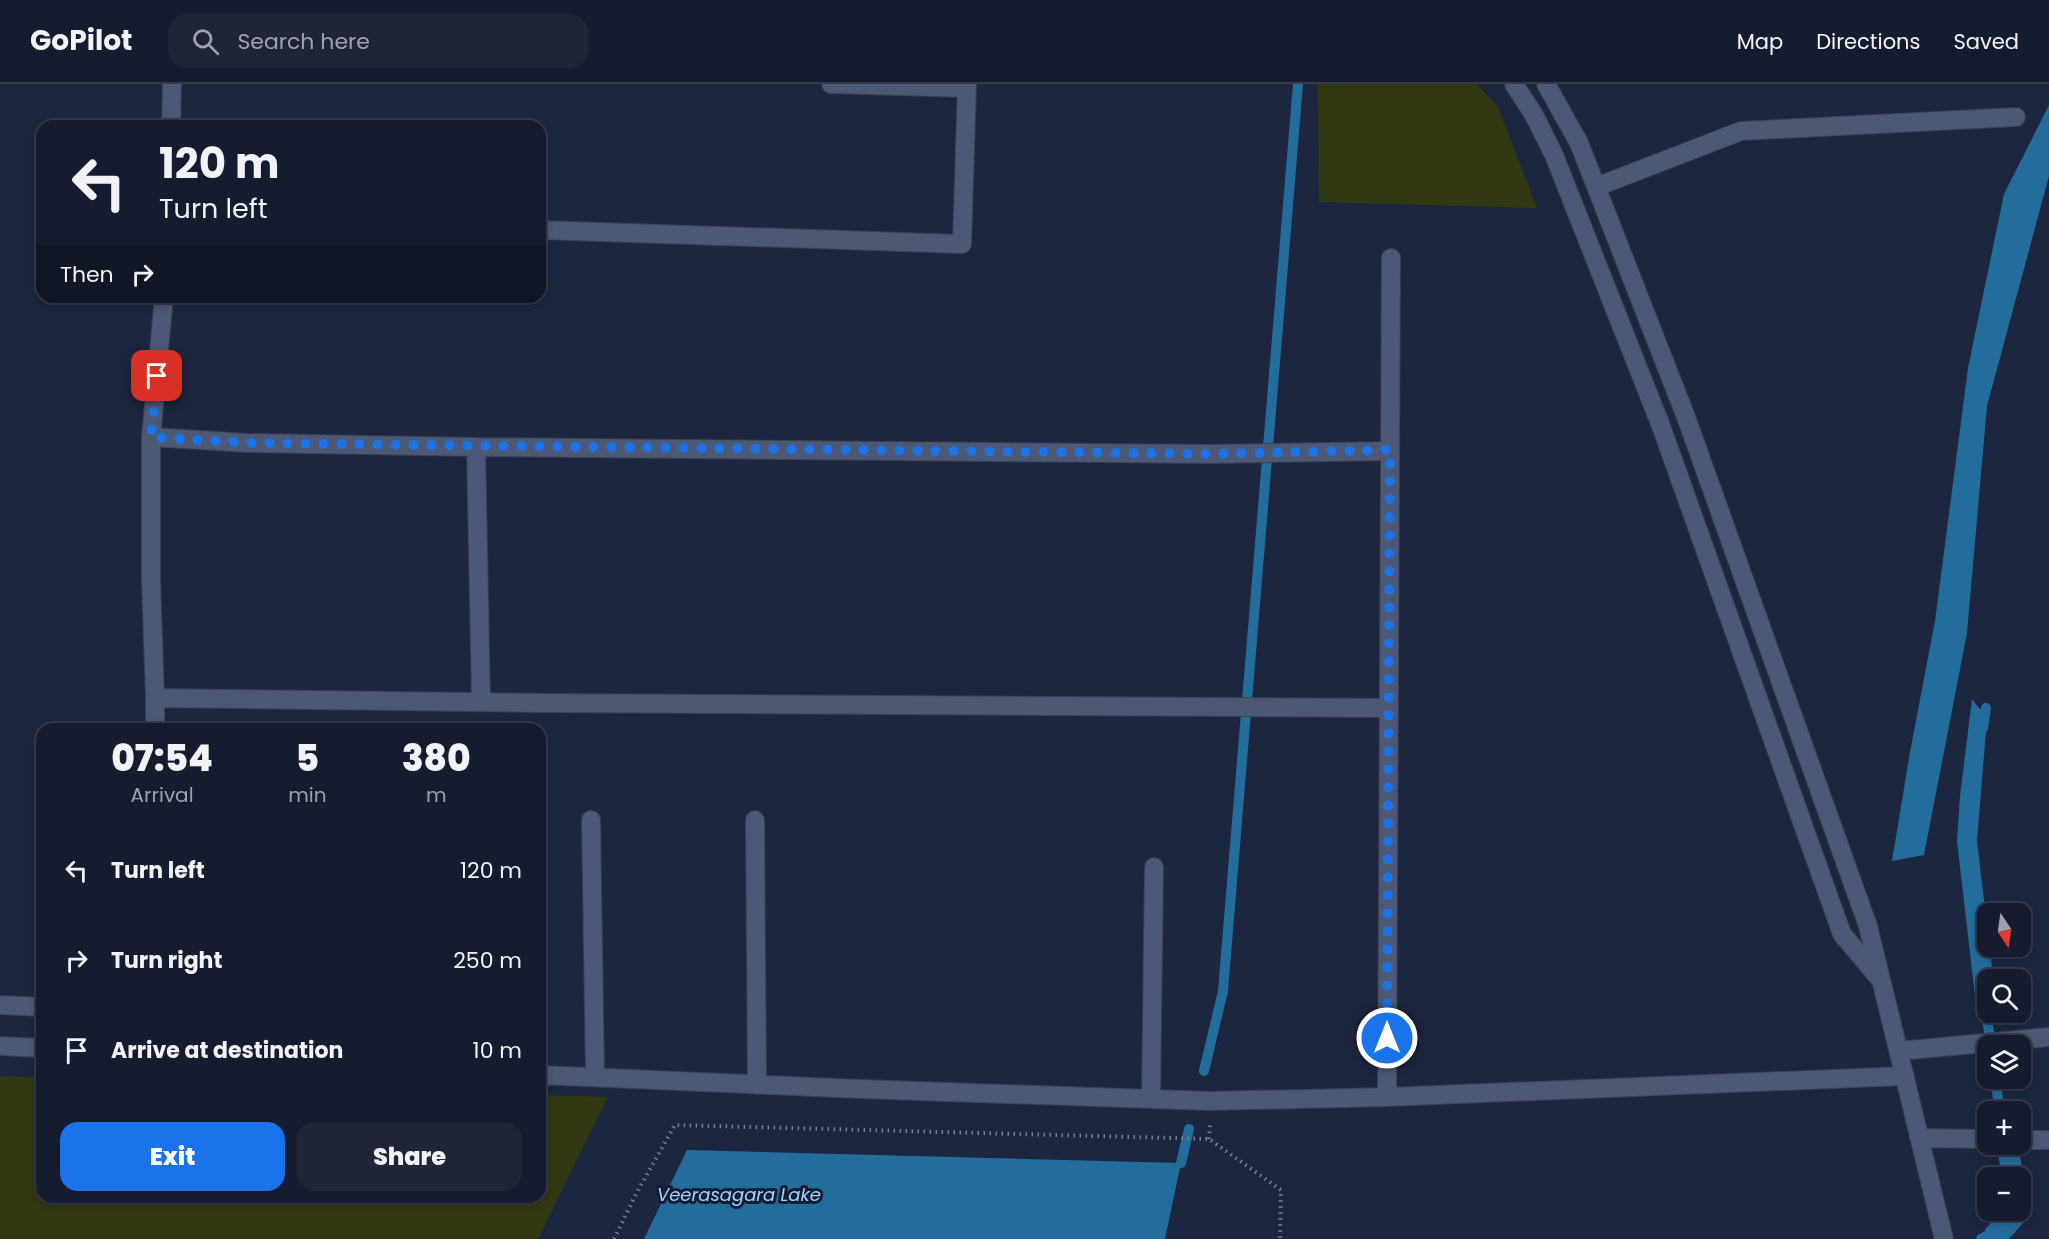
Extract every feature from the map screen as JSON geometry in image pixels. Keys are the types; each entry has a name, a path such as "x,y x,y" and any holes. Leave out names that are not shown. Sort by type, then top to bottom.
{"street":[{"path":"171,120 172,84"},
{"path":"546,230 962,244 967,86 831,84"},
{"path":"1514,84 1534,115 1554,154 1661,426 1842,934 1882,982"},
{"path":"1546,84 1579,143 1686,417 1868,926 1944,1239"},
{"path":"1596,187 1741,132 2016,117"},
{"path":"1387,1097 1390,258"},
{"path":"155,723 151,581 151,437 163,303"},
{"path":"151,437 248,443 476,447 1211,454 1390,450"},
{"path":"476,447 481,702"},
{"path":"155,698 1389,708"},
{"path":"591,820 595,1077"},
{"path":"755,820 757,1084"},
{"path":"1151,1098 1154,867"},
{"path":"1842,934 1868,926"},
{"path":"0,1005 36,1007"},
{"path":"1899,1051 2049,1036"},
{"path":"0,1046 36,1048"},
{"path":"546,1075 1210,1101 1387,1097 1905,1076"},
{"path":"1919,1138 1977,1139"},
{"path":"2031,1140 2049,1140"}],"path":[{"path":"614,1239 637,1192 675,1125 1209,1139 1281,1190 1280,1239"}],"green space":[{"path":"1318,84 1477,84 1498,107 1537,208 1319,202"},
{"path":"0,1076 36,1078 36,1203 546,1203 546,1095 608,1097 538,1239 0,1239"}],"water":[{"path":"2049,105 2049,176 1987,406 1967,633 1924,855 1892,861 1935,621 1968,368 2004,194"},
{"path":"1972,699 1987,718 1977,841 1984,903 1977,903 1977,957 1991,957 1992,969 1977,969 1977,1013 1957,841"},
{"name":"Veerasagara Lake","path":"687,1150 1181,1163 1165,1239 644,1239"},
{"path":"1998,1155 2020,1155 2022,1167 2000,1167"},
{"path":"1993,1221 2023,1221 2009,1239 1989,1239 1985,1229"}],"waterway":[{"path":"1204,1071 1223,991 1298,84"},
{"path":"1983,728 1986,708"},
{"path":"1988,1023 1989,1035"},
{"path":"1997,1089 1998,1101"},
{"path":"1181,1163 1189,1129"},
{"path":"2012,1155 2015,1167"},
{"path":"1981,1239 2005,1226 2008,1221"}],"route":[{"path":"157,376 151,437 248,443 1211,454 1390,450 1387,1038"}]}
